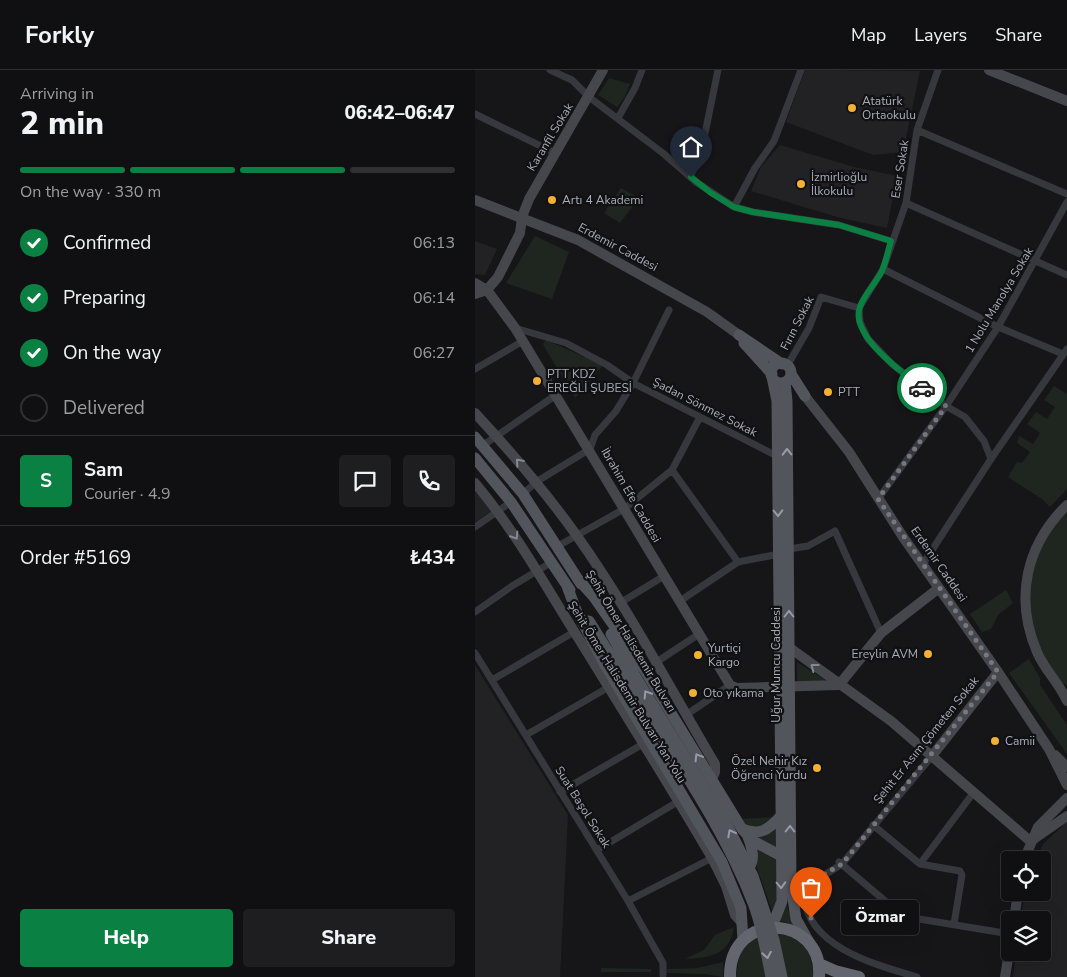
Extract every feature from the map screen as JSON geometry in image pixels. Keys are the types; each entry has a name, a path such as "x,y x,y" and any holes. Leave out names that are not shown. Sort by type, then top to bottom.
{"highway":[{"path":"730,977 733,954 743,940 753,932 765,928 778,927 801,935 810,944 819,964 819,977"},
{"path":"819,964 835,971 859,977"}],"main road":[{"name":"Erdemir Caddesi","path":"739,336 779,382 786,373"},
{"name":"Erdemir Caddesi","path":"739,336 786,373 805,396"},
{"path":"772,376 774,366 786,373"},
{"name":"Uğur Mumcu Caddesi","path":"786,373 784,552 778,686 780,817 793,907 796,919 810,944"},
{"name":"Uğur Mumcu Caddesi","path":"765,928 775,919 782,901 790,686 784,552 777,456 777,402 772,376"},
{"name":"Şehit Ömer Halisdemir Bulvarı","path":"479,442 523,494 558,546 733,857 753,904 765,943 771,977"},
{"name":"Şehit Ömer Halisdemir Bulvarı","path":"475,458 511,502 631,678 725,821 753,876 774,940 782,977"},
{"path":"577,578 594,597 644,669 745,833 753,858 746,872 733,872 717,860"},
{"name":"Şehit Ömer Halisdemir Bulvarı","path":"567,586 576,610 605,665 717,860 741,908 743,940"},
{"path":"745,833 768,830 780,817"},
{"path":"745,833 785,858"}],"street":[{"path":"550,70 572,80 589,97 711,193 734,207 753,212 839,225 891,241"},
{"name":"Karanfil Sokak","path":"487,290 498,277 519,233 522,217 529,199 603,70"},
{"path":"618,118 635,88 642,70"},
{"path":"691,177 701,153 718,70"},
{"path":"734,207 755,168 774,141 801,70"},
{"name":"Eser Sokak","path":"859,308 883,269 891,241 906,203 917,130 938,70"},
{"path":"989,70 1067,101"},
{"path":"475,114 555,153"},
{"path":"917,130 1067,194"},
{"name":"Erdemir Caddesi","path":"475,200 578,240 707,312 739,336"},
{"name":"1 Nolu Manolya Sokak","path":"946,406 998,327 1036,262 1067,202"},
{"path":"906,203 1067,275"},
{"path":"883,269 998,327 1065,352 991,459 923,564"},
{"name":"İbrahim Efe Caddesi","path":"475,283 487,290 515,328 590,449 624,510 729,685"},
{"path":"475,294 487,290"},
{"name":"Fırın Sokak","path":"786,373 809,328 821,297 859,308"},
{"path":"859,308 862,329 868,339 892,364 946,406 965,417 984,441 991,459"},
{"path":"523,494 536,482 590,449 595,435 615,411 633,383 669,310"},
{"name":"Şadan Sönmez Sokak","path":"515,328 566,344 607,365 633,383 777,456"},
{"path":"475,369 523,341"},
{"path":"479,442 496,435 556,396"},
{"name":"Erdemir Caddesi","path":"805,396 849,452 878,499 998,672 1049,749 1067,785"},
{"path":"878,499 946,406"},
{"path":"475,413 536,482 577,536 620,603 715,767 711,779"},
{"path":"558,546 624,510 673,470 700,417"},
{"path":"673,470 738,562"},
{"name":"Şehit Ömer Halisdemir Bulvarı Yan Yolu","path":"475,483 499,511 538,570 643,744 717,860"},
{"path":"475,527 511,502"},
{"path":"1066,691 1037,654 1029,631 1025,607 1029,568 1040,537 1052,519 1067,504"},
{"path":"680,601 738,562 808,546 835,531 881,633"},
{"path":"475,612 552,562"},
{"path":"620,603 664,576"},
{"path":"686,715 729,685 737,688 839,685 881,633 939,588"},
{"path":"491,680 574,632"},
{"path":"655,663 699,634"},
{"path":"789,648 891,721 1031,841"},
{"name":"Suat Başol Sokak","path":"475,653 628,901 663,963 663,975"},
{"name":"Şehit Er Asım Çömeten Sokak","path":"917,977 879,966 839,948 811,918 804,897 815,881 841,863 932,756 998,672"},
{"path":"526,735 609,686"},
{"path":"560,792 643,744"},
{"name":"Erdemir Caddesi","path":"1049,749 1067,767"},
{"path":"920,864 974,792"},
{"path":"1027,851 1038,827 1067,798"},
{"path":"597,850 679,801"},
{"path":"1031,841 1067,816"},
{"path":"873,825 920,864 960,871 962,875 954,924"},
{"path":"628,901 717,860"},
{"path":"841,863 907,917 1001,932"},
{"path":"1005,977 1008,961"}],"shaded area":[{"name":"Atatürk Ortaokulu","path":"805,70 920,71 903,152 873,155 786,122"},
{"path":"609,78 630,84 625,97 617,107 598,95"},
{"name":"İzmirlioğlu İlkokulu","path":"780,145 854,167 897,176 887,228 837,217 751,191 761,167"},
{"path":"621,188 639,198 620,223 604,213"},
{"path":"535,236 569,252 552,299 506,283"},
{"path":"475,241 497,249 485,275 475,274"},
{"path":"546,340 603,365 575,398 543,344"},
{"path":"1054,386 1067,394 1067,489 1050,507 1042,499 1008,477 1017,462 1022,463 1030,452 1017,443 1019,436 1033,444 1040,433 1027,424 1036,412 1047,419 1055,407 1044,400"},
{"path":"475,489 493,510 475,522"},
{"path":"1067,508 1067,685 1054,675 1042,654 1033,631 1028,608 1035,551 1045,535"},
{"path":"1006,590 1013,603 998,615 991,629 982,632 970,614"},
{"path":"1029,659 1040,678 1040,685 1067,725 1067,754 1009,673"},
{"path":"797,662 827,681 797,682"},
{"path":"475,665 568,815 560,977 475,977"},
{"path":"775,817 769,826 747,829 740,819"},
{"path":"1067,822 1067,977 1013,977 1015,961 1051,961 1051,911 1022,911 1024,901 1051,901 1051,851 1040,851 1043,844"},
{"path":"776,828 776,848 756,838"},
{"path":"754,844 778,859 778,897 772,911 756,865"},
{"path":"786,869 787,906 794,926 778,920"},
{"path":"734,927 728,944 717,953 703,958 685,959 704,950 715,935"},
{"path":"790,934 809,951 814,977 736,977 740,951 756,936"},
{"path":"723,962 723,977 704,974 667,973 667,969 698,968"},
{"path":"601,968 651,969 651,972 601,972"}],"way so far":[{"path":"811,918 804,902 804,897 808,890 815,881 842,864 932,756 998,672 878,499 946,406 922,388"}],"place":[{"name":"Atatürk Ortaokulu","path":"852,108"},
{"name":"İzmirlioğlu İlkokulu","path":"801,184"},
{"name":"Artı 4 Akademi","path":"552,200"},
{"name":"PTT KDZ EREĞLİ ŞUBESİ","path":"537,381"},
{"name":"PTT","path":"828,392"},
{"name":"Ereylin AVM","path":"928,654"},
{"name":"Yurtiçi Kargo","path":"698,655"},
{"name":"Oto yıkama","path":"693,693"},
{"name":"Camii","path":"995,741"},
{"name":"Özel Nehir Kız Öğrenci Yurdu","path":"817,768"},
{"name":"Özmar","path":"811,918"}],"route":[{"path":"691,177 711,193 734,207 753,212 839,225 891,241 883,269 859,308 860,322 868,339 892,364 922,388"}]}
